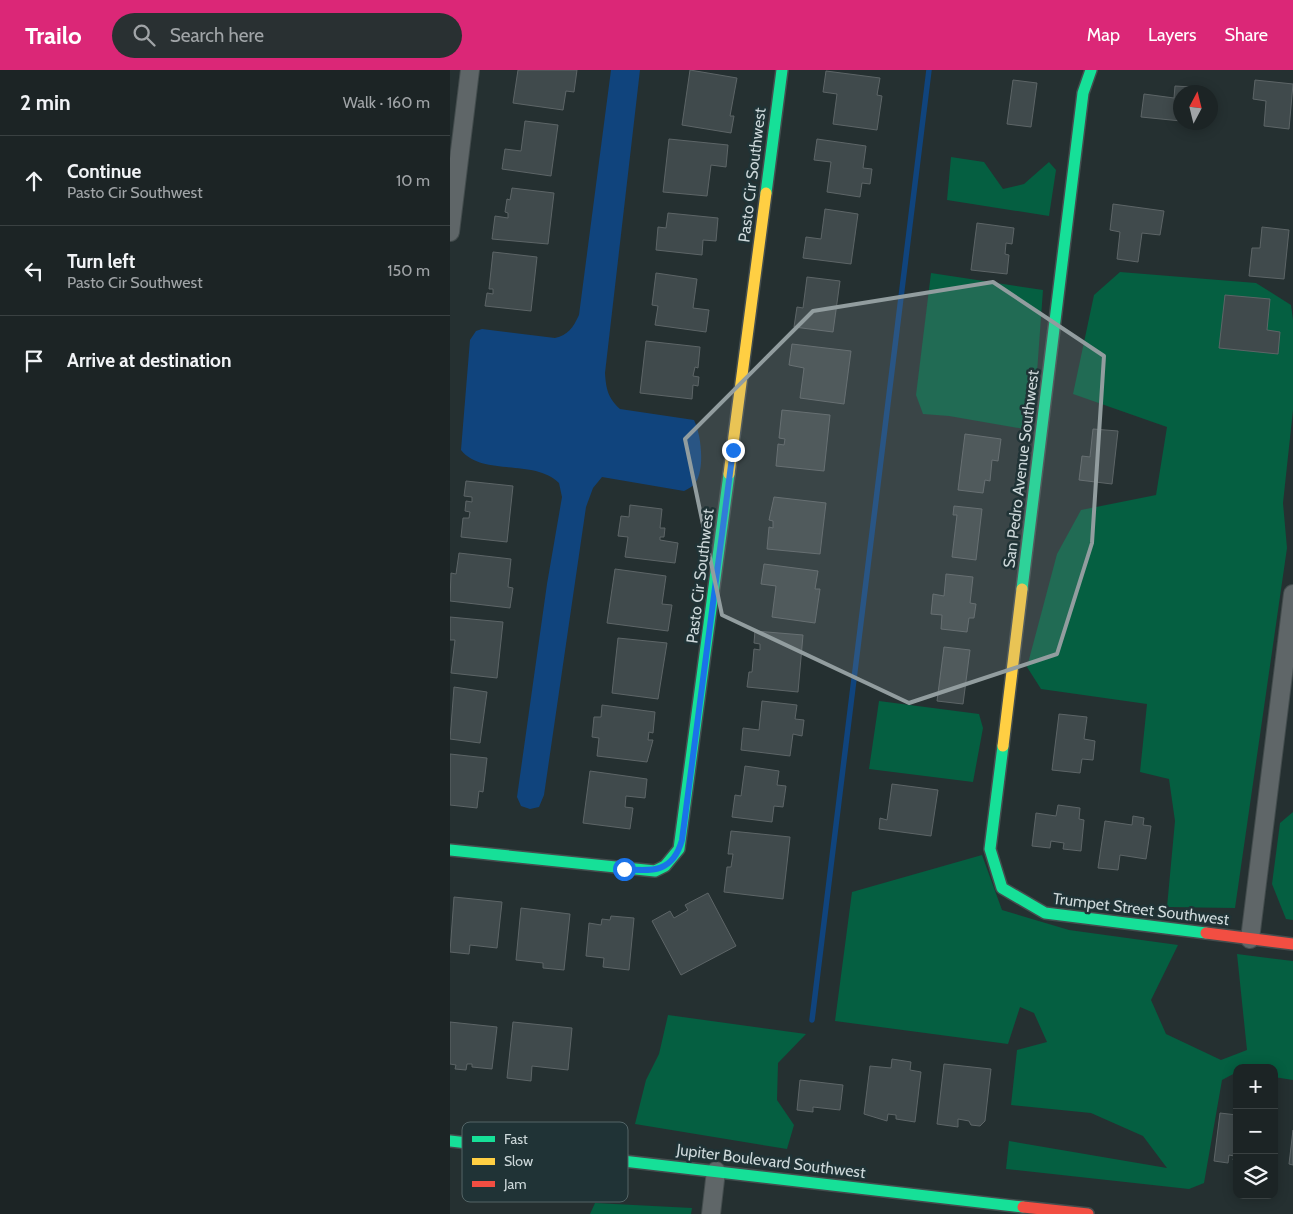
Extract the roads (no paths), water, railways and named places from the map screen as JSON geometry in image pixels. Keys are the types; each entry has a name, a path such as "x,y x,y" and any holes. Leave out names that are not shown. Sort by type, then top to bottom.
{"street":[{"path":"450,232 470,70"},
{"name":"Pasto Cir Southwest","path":"450,850 655,871 665,866 680,849 782,70"},
{"name":"San Pedro Avenue Southwest","path":"990,849 1083,93 1091,70"},
{"path":"1250,939 1293,594"},
{"name":"Trumpet Street Southwest","path":"990,849 1002,888 1044,913 1293,944"},
{"name":"Jupiter Boulevard Southwest","path":"628,1161 1029,1211 1088,1214"},
{"path":"711,1214 716,1171"}],"water":[{"path":"611,70 640,70 605,373 607,389 610,397 620,409 694,420 700,442 701,459 699,476 691,487 684,491 602,477 593,488 586,507 544,795 539,807 530,809 521,806 517,797 547,584 562,497 559,483 548,476 536,471 482,463 470,458 461,450 470,340 476,331 482,329 555,338 567,333 577,320"}],"waterway":[{"path":"812,1020 929,70"}]}
